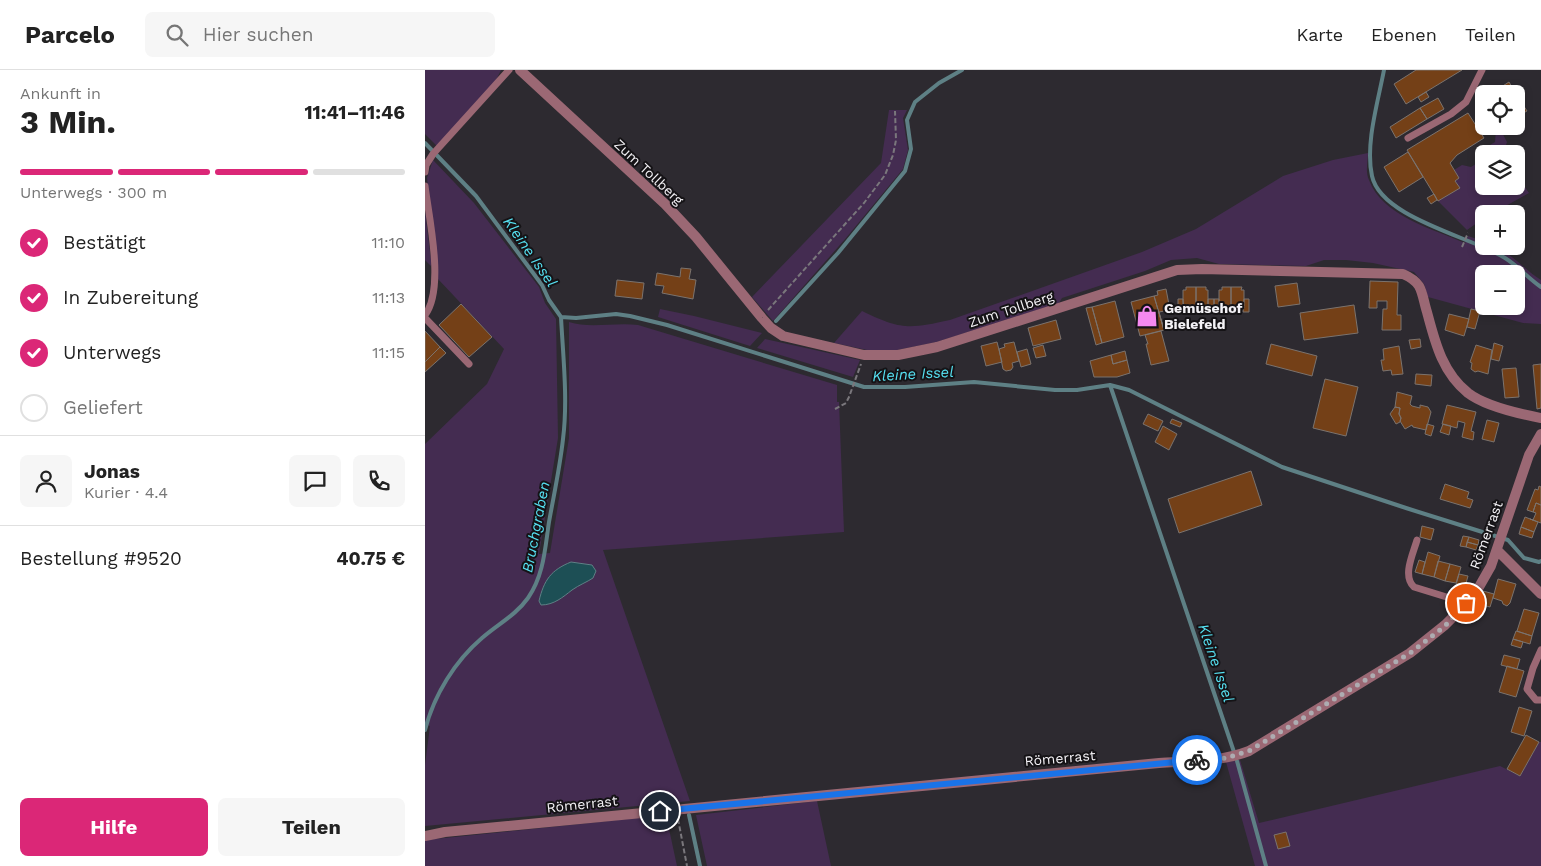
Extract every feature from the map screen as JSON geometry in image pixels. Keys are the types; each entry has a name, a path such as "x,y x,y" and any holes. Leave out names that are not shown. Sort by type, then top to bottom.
{"street":[{"name":"Zum Tollberg","path":"520,70 665,204 696,237 761,318 783,336 865,355 898,355 937,347 1177,270 1211,269 1403,274 1413,279 1420,287 1434,340 1443,362 1454,379 1470,394 1507,410 1541,418"},
{"name":"Römerrast","path":"425,836 445,832 675,809 1226,758 1238,755 1249,751 1410,653 1445,626 1466,603 1488,574 1529,455 1541,434"},
{"path":"1498,546 1541,594"}],"lane":[{"path":"425,172 426,164 434,153 509,70"},
{"path":"1408,138 1451,114 1466,102 1482,70"},
{"path":"425,186 435,269 435,286 432,302 425,317 469,364"},
{"path":"1417,540 1408,575 1411,584 1414,587 1466,603"},
{"path":"1541,650 1527,689 1535,700 1541,700"}],"path":[{"path":"761,318 865,202 885,175 893,155 896,140 895,111"},
{"path":"1462,247 1467,234"},
{"path":"835,410 846,402 856,378"},
{"path":"675,809 687,866"}],"shaded area":[{"path":"425,70 501,70 495,82 437,146 425,134"},
{"path":"889,110 907,110 903,118 908,150 903,169 846,238 773,321 752,297 881,163"},
{"path":"1496,135 1503,135 1507,142 1506,145 1490,145 1495,142"},
{"path":"1368,153 1367,170 1369,180 1385,203 1397,212 1410,220 1465,243 1468,236 1475,238 1475,255 1509,255 1522,265 1475,265 1475,310 1428,297 1424,284 1414,272 1373,263 1324,260 1306,266 1219,264 1197,258 1171,260 1145,271 1062,298 1059,303 937,342 892,351 867,350 834,343 862,311 896,325 914,326 936,323 950,320 1142,252 1196,229 1283,176 1333,160"},
{"path":"433,160 474,203 539,287 545,303 556,319 558,438 539,554 550,553 569,438 569,322 585,325 638,325 837,385 844,532 603,550 690,801 425,826 425,765 430,726 425,724 425,444 487,384 504,349 438,279 427,178"},
{"path":"1462,165 1471,167 1475,165 1475,195 1525,195 1525,187 1529,193 1507,205 1475,205 1475,224 1467,230 1438,201 1459,188 1455,181 1459,178 1454,170"},
{"path":"425,211 431,260 431,266 425,260"},
{"path":"1525,268 1541,280 1541,324 1523,323 1494,315 1525,315"},
{"path":"660,309 762,333 750,346 658,317"},
{"path":"765,339 860,360 853,377 757,348"},
{"path":"1539,742 1541,742 1541,866 1255,866 1226,762 1240,760 1259,823 1500,766 1520,776"},
{"path":"817,801 831,866 707,866 696,815"},
{"path":"666,815 677,866 425,866 425,840"}],"water":[{"path":"571,562 592,565 596,571 593,578 558,600 550,604 541,605 539,601 541,594 549,577 553,572"}],"building":[{"path":"1416,70 1462,70 1406,104 1394,84"},
{"path":"1426,92 1429,97 1421,102 1418,97"},
{"path":"1438,98 1444,109 1427,119 1420,108"},
{"path":"1420,108 1427,119 1396,138 1390,127"},
{"path":"1468,113 1475,124 1475,135 1482,135 1484,138 1457,155 1450,163 1459,178 1455,181 1460,188 1438,201 1407,150"},
{"path":"1408,152 1423,177 1399,192 1384,167"},
{"path":"1434,194 1437,200 1431,204 1427,198"},
{"path":"681,268 691,269 689,279 696,280 693,299 662,293 664,286 655,285 657,273 680,277"},
{"path":"617,280 644,283 642,299 615,296"},
{"path":"1370,281 1398,282 1397,315 1401,315 1401,330 1382,330 1383,309 1387,309 1387,301 1377,301 1377,308 1369,308"},
{"path":"1297,283 1300,304 1278,307 1275,286"},
{"path":"1186,287 1196,287 1196,308 1183,307 1183,290 1186,290"},
{"path":"1196,287 1206,287 1206,290 1208,290 1208,308 1196,308"},
{"path":"1222,287 1231,287 1231,308 1219,308 1219,290 1222,290"},
{"path":"1231,287 1242,287 1241,290 1244,290 1244,308 1231,308"},
{"path":"1166,289 1170,310 1159,312 1164,330 1154,296 1158,295 1157,291"},
{"name":"Gemüsehof Bielefeld","path":"1154,296 1164,330 1140,336 1131,302"},
{"path":"1178,299 1183,299 1184,312 1178,312"},
{"path":"1208,299 1214,299 1214,312 1208,312"},
{"path":"1214,299 1219,299 1219,312 1214,312"},
{"path":"1244,299 1249,299 1249,312 1243,312"},
{"path":"1115,301 1124,337 1102,343 1092,307"},
{"path":"461,304 492,337 469,357 439,325"},
{"path":"1354,305 1358,333 1304,340 1300,313"},
{"path":"1092,307 1102,343 1096,345 1086,308"},
{"path":"1471,309 1475,310 1475,315 1479,315 1475,329 1467,327"},
{"path":"1449,314 1469,319 1464,336 1445,330"},
{"path":"1056,320 1061,339 1033,346 1028,328"},
{"path":"425,331 440,347 425,362"},
{"path":"1161,331 1169,361 1151,365 1145,335"},
{"path":"1420,339 1421,347 1411,349 1409,340"},
{"path":"997,342 1002,362 986,366 981,346"},
{"path":"1014,342 1019,361 1012,363 1013,367 1011,370 1006,371 1003,369 999,349 1005,347 1004,344"},
{"path":"1494,343 1503,346 1499,361 1491,359"},
{"path":"1271,344 1317,356 1312,376 1266,364"},
{"path":"1043,345 1046,356 1036,358 1033,348"},
{"path":"1476,345 1492,350 1488,374 1475,372 1471,369 1472,363 1470,362"},
{"path":"1399,346 1403,374 1392,375 1391,370 1383,371 1381,360 1384,360 1383,349"},
{"path":"440,347 446,353 425,372 425,362"},
{"path":"1027,349 1031,364 1021,367 1017,352"},
{"path":"1125,351 1127,360 1113,364 1111,355"},
{"path":"1111,355 1113,364 1127,360 1130,373 1117,377 1094,377 1090,361"},
{"path":"1541,364 1541,408 1537,409 1533,365"},
{"path":"1516,368 1519,397 1505,398 1502,369"},
{"path":"1416,374 1432,375 1431,386 1415,384"},
{"path":"1325,379 1358,387 1346,436 1313,428"},
{"path":"1397,392 1412,396 1410,404 1412,406 1428,407 1431,412 1426,430 1413,427 1412,425 1405,429 1400,421 1400,408 1395,407"},
{"path":"1447,405 1476,412 1471,431 1474,432 1473,440 1462,437 1465,423 1458,421 1457,428 1442,424"},
{"path":"1395,407 1400,408 1399,414 1401,418 1400,422 1396,424 1390,414"},
{"path":"1148,414 1163,421 1158,431 1143,424"},
{"path":"1172,419 1182,423 1180,427 1170,423"},
{"path":"1487,420 1499,423 1494,442 1482,439"},
{"path":"1427,424 1434,426 1431,436 1425,434"},
{"path":"1443,424 1451,426 1449,435 1440,432"},
{"path":"1163,426 1177,434 1169,450 1155,442"},
{"path":"1251,471 1262,505 1179,533 1168,499"},
{"path":"1445,484 1469,492 1467,498 1473,500 1470,508 1440,499"},
{"path":"1539,486 1541,487 1541,505 1536,503 1533,512 1527,510 1535,489 1538,490"},
{"path":"1536,503 1541,505 1541,523 1530,519 1533,520 1536,513 1533,512"},
{"path":"1525,517 1538,522 1534,532 1521,527"},
{"path":"1422,526 1434,529 1431,540 1420,537"},
{"path":"1521,527 1534,532 1532,538 1519,534"},
{"path":"1463,536 1469,537 1466,547 1460,546"},
{"path":"1469,537 1479,540 1478,545 1467,542"},
{"path":"1467,542 1478,545 1476,550 1466,547"},
{"path":"1428,552 1440,556 1434,577 1422,574"},
{"path":"1419,560 1425,562 1422,574 1415,572"},
{"path":"1438,561 1450,564 1445,581 1434,577"},
{"path":"1450,564 1461,567 1456,583 1445,581"},
{"path":"1459,574 1468,576 1465,587 1456,585"},
{"path":"1498,579 1516,584 1510,603 1507,606 1502,601 1493,598"},
{"path":"1483,591 1494,594 1490,607 1479,604"},
{"path":"1524,609 1539,613 1532,636 1517,631"},
{"path":"1516,631 1532,636 1530,644 1513,639"},
{"path":"1513,639 1523,642 1521,648 1511,645"},
{"path":"1504,655 1520,659 1517,669 1501,665"},
{"path":"1507,666 1524,671 1516,697 1499,692"},
{"path":"1519,707 1532,711 1524,736 1511,732"},
{"path":"1526,735 1539,742 1520,776 1507,769"},
{"path":"1286,832 1290,846 1278,849 1274,835"}],"waterway":[{"path":"776,321 838,253 905,171 911,149 907,120 915,102 939,83 962,70"},
{"path":"1384,70 1373,123 1370,150 1372,176 1379,191 1392,204 1409,215 1505,258 1541,287"},
{"name":"Kleine Issel","path":"425,143 476,196 542,285 549,300 561,317 576,318 616,314 630,316 667,325 864,387 905,387 974,382 1055,390 1077,390 1110,385 1234,752"},
{"name":"Bruchgraben","path":"425,730 434,704 454,668 472,647 523,604 533,589 541,571 559,470 564,424 565,378 561,317"},
{"path":"1110,385 1129,390 1282,467 1508,540 1524,558 1541,561"},
{"name":"Kleine Issel","path":"1237,761 1266,866"},
{"path":"689,815 700,866"}],"way so far":[{"path":"1197,760 1226,758 1249,751 1410,653 1445,626 1466,603"}],"place":[{"name":"Gemüsehof Bielefeld","path":"1147,316"}],"route":[{"path":"660,811 1197,760"}]}
